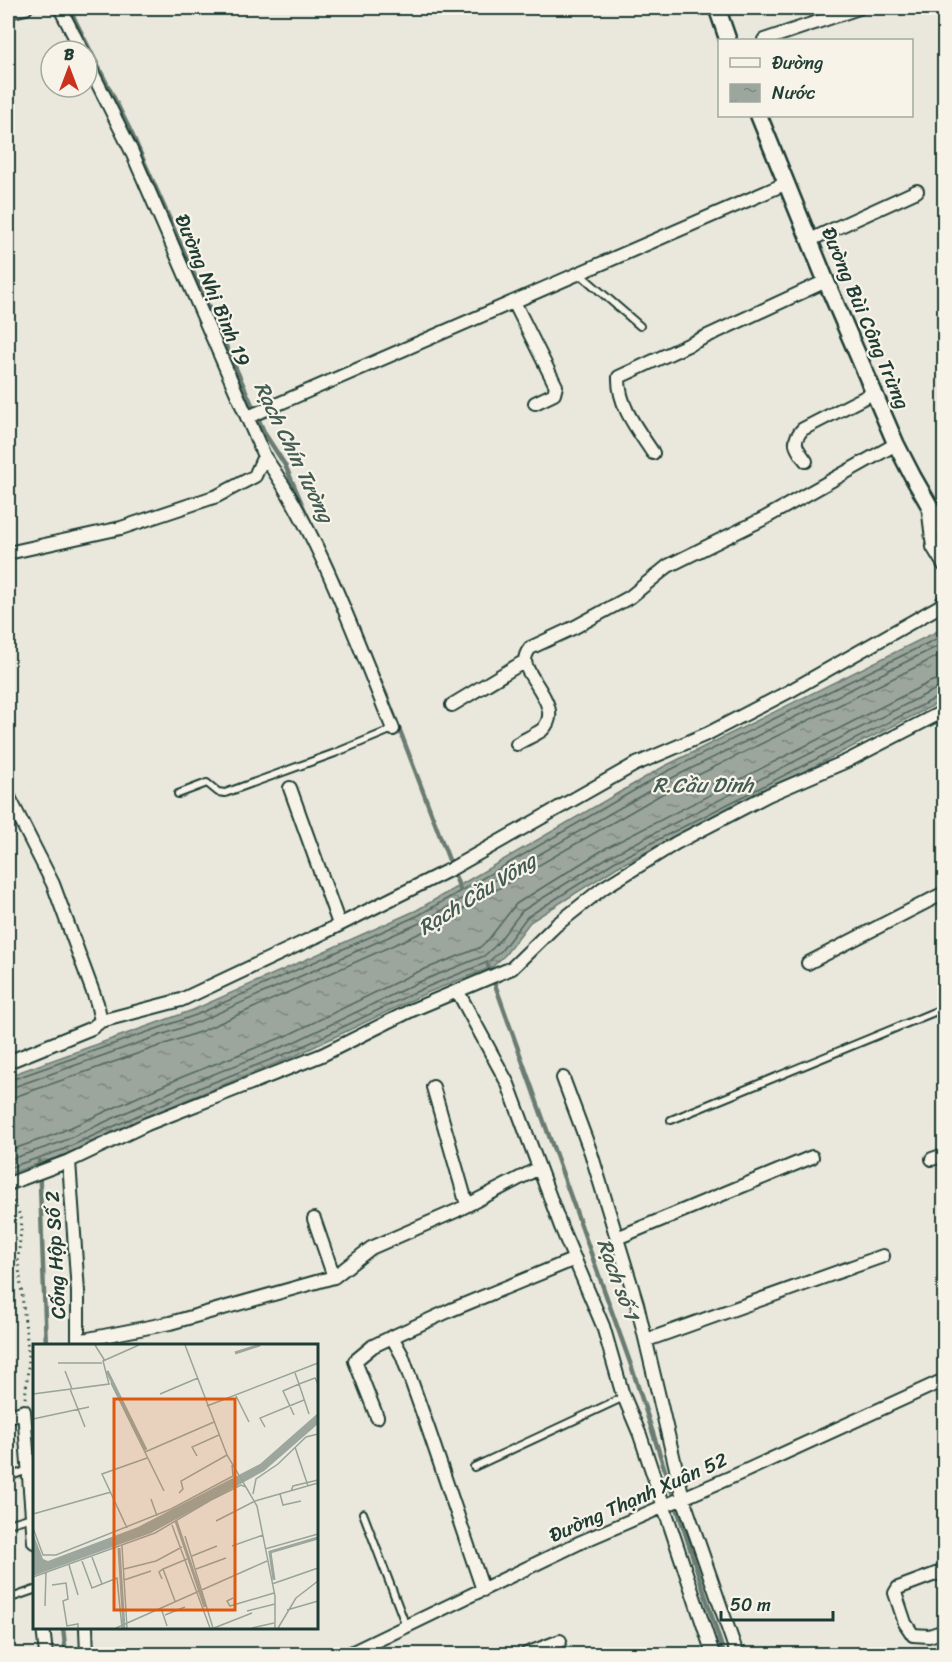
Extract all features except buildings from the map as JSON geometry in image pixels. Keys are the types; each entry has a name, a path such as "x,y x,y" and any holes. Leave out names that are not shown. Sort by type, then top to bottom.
{"street":[{"path":"8,12 26,8"},
{"path":"60,8 76,39"},
{"path":"717,8 728,39"},
{"path":"768,39 859,8"},
{"name":"Đường Nhị Bình 19","path":"99,86 131,150 264,456 286,487 328,574 393,729"},
{"name":"Đường Bùi Công Trừng","path":"759,117 896,444 945,531"},
{"path":"248,417 787,183"},
{"path":"810,240 917,190"},
{"path":"653,453 628,416 618,390 619,377 826,281"},
{"path":"514,302 556,386 554,394 535,403"},
{"path":"806,461 798,449 795,441 796,435 803,429 875,392"},
{"path":"517,744 543,729 549,713 541,689 525,661 530,648 630,597 668,566 763,519 896,444"},
{"path":"8,553 121,528 217,496 255,476 264,456"},
{"path":"928,503 933,547 945,565"},
{"path":"8,1062 92,1028 101,1021 181,1000 339,924 456,866 634,765 709,733 790,691 896,632 940,606 945,600"},
{"path":"452,705 525,661"},
{"path":"8,1184 69,1161 147,1124 322,1055 412,1010 512,968 555,926 603,888 676,843 768,795 847,761 945,711"},
{"path":"290,788 339,924"},
{"path":"8,795 53,884 98,1003 101,1021"},
{"path":"808,963 945,893"},
{"path":"458,992 508,1084 574,1259 603,1326 624,1397 640,1436 713,1654"},
{"path":"563,1078 591,1153 647,1340 683,1498 736,1654"},
{"path":"433,1087 468,1205"},
{"path":"617,1238 812,1157"},
{"name":"Cống Hộp Số 2","path":"69,1161 78,1292 78,1343"},
{"path":"78,1343 170,1323 334,1277 371,1248 468,1205 539,1168"},
{"path":"314,1219 334,1277"},
{"path":"647,1340 883,1256"},
{"path":"377,1417 355,1361 373,1346 451,1310 574,1259"},
{"path":"392,1337 402,1355 483,1590"},
{"name":"Đường Thạnh Xuân 52","path":"349,1654 374,1649 406,1627 581,1542 742,1473 945,1380"},
{"path":"8,1418 24,1411 33,1529"},
{"path":"941,1572 898,1588 895,1593 905,1623 913,1635 923,1636 945,1631"},
{"path":"43,1629 46,1654"},
{"path":"86,1629 87,1654"},
{"path":"526,1654 560,1641"}],"lane":[{"path":"579,273 640,326"},
{"path":"178,795 207,783 218,792 225,792 335,753 393,729"},
{"path":"671,1120 945,1008"},
{"path":"474,1467 624,1397"},
{"path":"8,1477 29,1470"},
{"path":"363,1513 406,1627"},
{"path":"8,1524 32,1516"},
{"path":"8,1599 33,1590"}],"path":[{"path":"8,1189 22,1220 18,1259 29,1358 24,1411"}],"water":[{"path":"944,628 944,700 617,867 530,922 505,955 492,967 424,994 297,1055 191,1098 64,1155 8,1174 8,1076 193,1010 417,910 663,767"}],"waterway":[{"name":"Rạch Chín Tường","path":"69,8 131,132 265,434 285,465 309,520"},
{"name":"Rạch Chín Tường","path":"373,665 460,889"},
{"name":"Rạch số 1","path":"488,965 632,1368 724,1654"},
{"path":"39,1159 46,1344"},
{"path":"63,1629 66,1654"}],"water label":[{"name":"R.Cầu Dinh","path":"703,785"},
{"name":"Rạch Cầu Võng","path":"477,894"}]}
